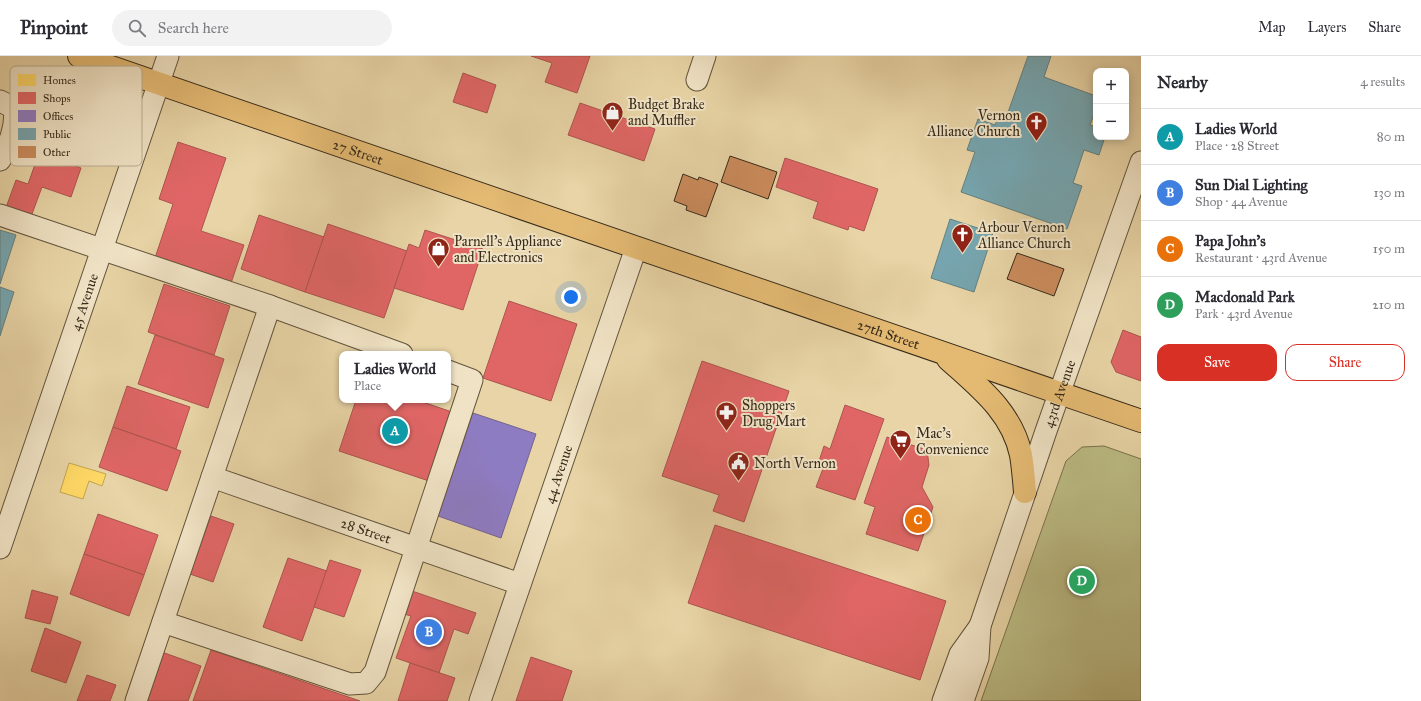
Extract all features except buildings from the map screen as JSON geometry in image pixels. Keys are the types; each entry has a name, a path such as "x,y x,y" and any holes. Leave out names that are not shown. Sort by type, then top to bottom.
{"main road":[{"name":"27 Street","path":"79,56 110,66"},
{"name":"27 Street","path":"142,76 636,248"},
{"name":"27th Street","path":"636,248 1141,422"},
{"path":"942,353 993,400 1010,424 1021,454 1025,492"}],"street":[{"name":"45 Avenue","path":"142,132 168,56"},
{"path":"697,80 705,56"},
{"path":"0,101 10,106"},
{"path":"0,160 4,154 10,137"},
{"name":"43rd Avenue","path":"980,626 1025,492 1141,162"},
{"name":"45 Avenue","path":"0,548 130,166"},
{"path":"0,215 270,306 394,351"},
{"name":"44 Avenue","path":"480,701 636,248"},
{"path":"136,701 270,306"},
{"path":"163,622 350,684 366,683 375,672 472,380 451,372"},
{"name":"28 Street","path":"212,477 520,584"},
{"path":"943,701 960,654 980,626"},
{"path":"963,701 978,658 980,626"}],"green space":[{"path":"1104,446 1141,459 1141,701 981,701 1066,461 1082,447"}],"place":[{"name":"Budget Brake and Muffler","path":"612,132"},
{"name":"Vernon Alliance Church","path":"1036,142"},
{"name":"Arbour Vernon Alliance Church","path":"962,254"},
{"name":"Parnell's Appliance and Electronics","path":"438,268"},
{"name":"Ladies World","path":"395,431"},
{"name":"Shoppers Drug Mart","path":"726,432"},
{"name":"Mac's Convenience","path":"900,460"},
{"name":"North Vernon","path":"738,482"},
{"name":"Papa John's","path":"918,520"},
{"name":"Macdonald Park","path":"1082,581"},
{"name":"Sun Dial Lighting","path":"429,632"}]}
